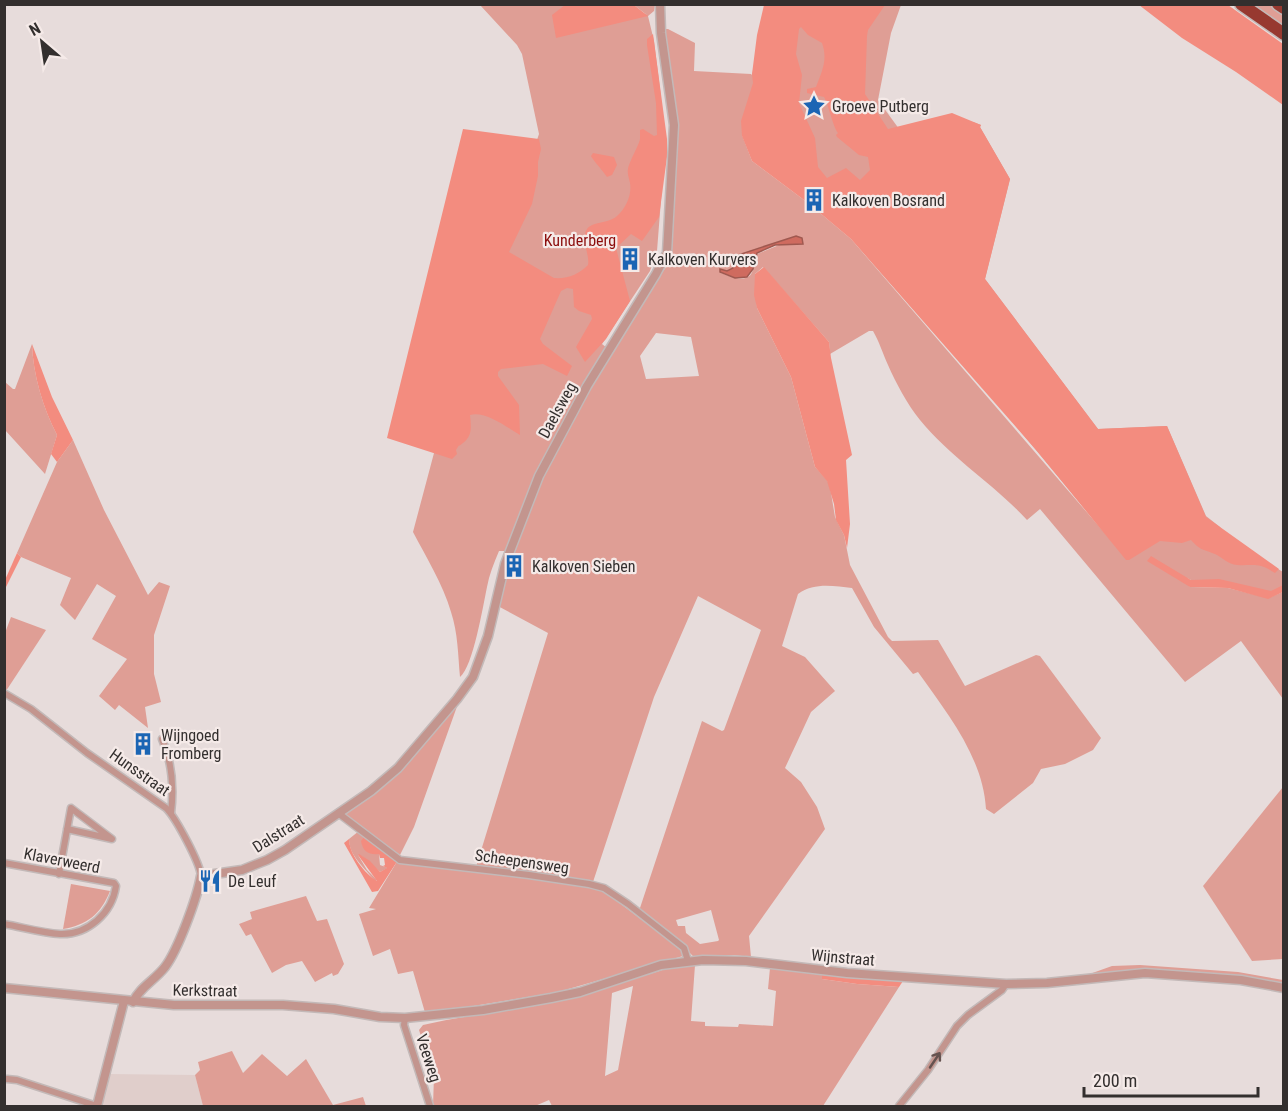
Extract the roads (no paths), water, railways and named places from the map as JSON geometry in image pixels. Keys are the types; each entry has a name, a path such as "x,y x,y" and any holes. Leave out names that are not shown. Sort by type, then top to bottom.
{"highway":[{"path":"1241,4 1284,34"},
{"path":"1278,4 1284,8"}],"street":[{"name":"Daelsweg","path":"363,796 398,768 473,678 488,636 505,564 539,476 587,386 666,256 674,125 661,33 660,4"},
{"name":"Hunsstraat","path":"4,693 35,711 78,747 171,813 199,867 201,876"},
{"path":"162,740 170,758 171,813"},
{"name":"Dalstraat","path":"201,876 233,872 259,864 285,850 363,796"},
{"path":"59,874 67,830 71,808 112,839 67,830"},
{"name":"Scheepensweg","path":"338,813 400,860 529,875 604,888 673,939 685,950 688,961"},
{"name":"Klaverweerd","path":"4,863 114,883 116,886 108,908 100,918 82,929 61,934 4,924"},
{"path":"6,1078 97,1107 128,1001 157,977 169,961 182,932 201,876"},
{"name":"Wijnstraat","path":"405,1018 483,1010 551,999 580,992 652,968 688,961 732,960 837,972 1006,984 1145,973 1249,981 1284,988"},
{"path":"898,1107 928,1070 957,1026 1002,990 1006,984"},
{"name":"Kerkstraat","path":"4,988 174,1005 283,1005 405,1018"},
{"name":"Veeweg","path":"405,1018 404,1024 430,1107"}],"place":[{"name":"Groeve Putberg","path":"814,106"},
{"name":"Kalkoven Bosrand","path":"814,200"},
{"name":"Kalkoven Kurvers","path":"630,259"},
{"name":"Kalkoven Sieben","path":"514,566"},
{"name":"Wijngoed Fromberg","path":"143,744"},
{"name":"De Leuf","path":"210,881"}],"park label":[{"name":"Kunderberg","path":"580,240"}]}
